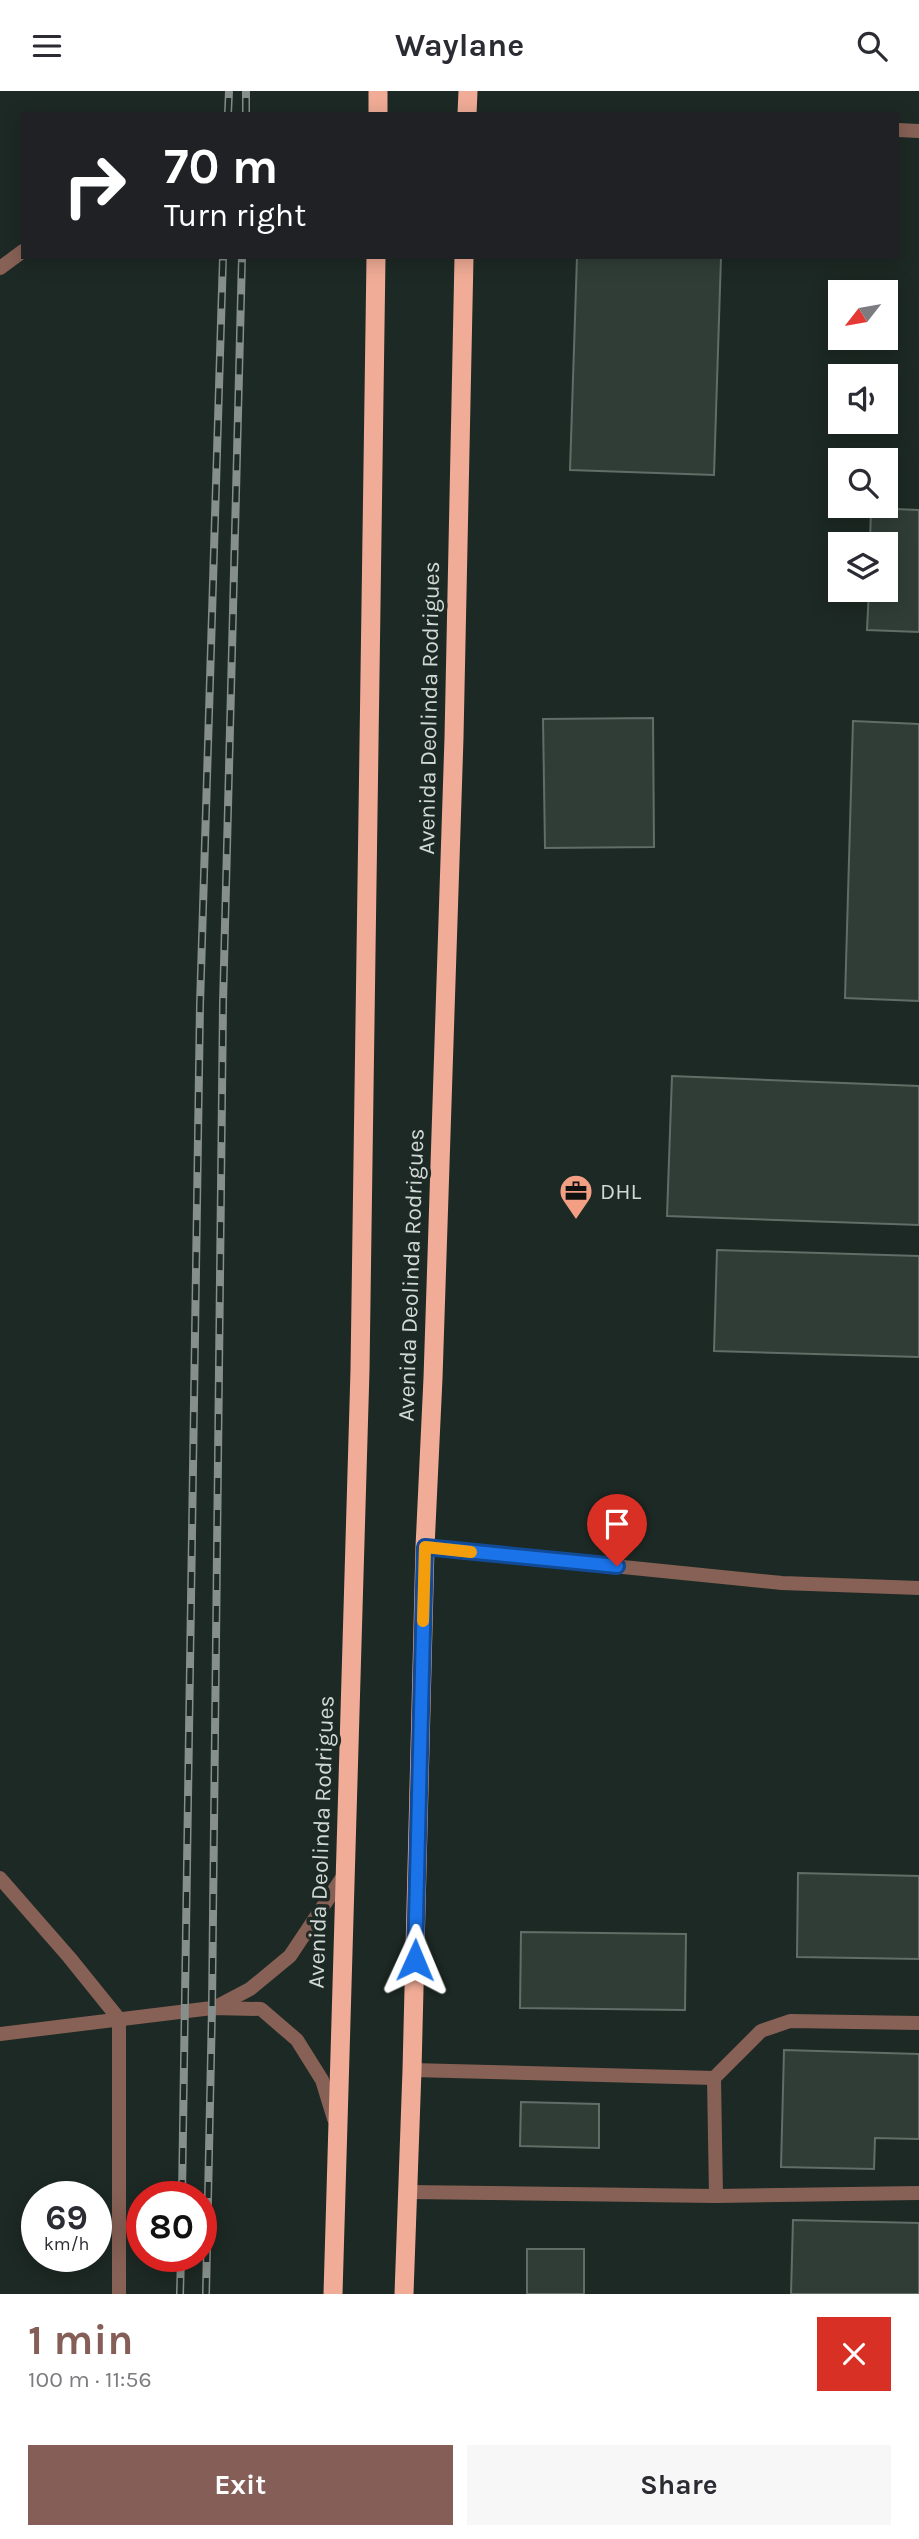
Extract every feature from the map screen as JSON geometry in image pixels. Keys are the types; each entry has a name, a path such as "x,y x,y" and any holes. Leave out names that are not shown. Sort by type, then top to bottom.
{"highway":[{"path":"378,91 378,112"},
{"path":"467,112 468,91"},
{"name":"Avenida Deolinda Rodrigues","path":"333,2294 360,1370 376,259"},
{"name":"Avenida Deolinda Rodrigues","path":"404,2294 425,1547 454,738 464,259"}],"street":[{"path":"899,130 919,131"},
{"path":"0,268 21,252"},
{"path":"425,1547 782,1583 919,1588"},
{"path":"212,2008 250,1989 290,1956 344,1875"},
{"path":"0,1878 69,1957 118,2019 118,2294"},
{"path":"0,2034 212,2008 261,2009 297,2041 322,2080 336,2128"},
{"path":"716,2196 714,2078 761,2031 790,2021 919,2023"},
{"path":"412,2070 714,2078"},
{"path":"408,2192 716,2196 919,2193"}],"building":[{"path":"577,259 721,259 714,475 570,470"},
{"path":"898,509 919,510 919,632 867,630 868,602 898,602 898,532 870,532 871,518 898,518"},
{"path":"653,718 654,847 545,848 543,719"},
{"path":"853,721 919,724 919,1001 845,998"},
{"path":"672,1076 919,1086 919,1225 667,1216"},
{"path":"717,1250 919,1256 919,1357 714,1351"},
{"path":"798,1873 919,1876 919,1959 797,1957"},
{"path":"521,1932 686,1934 685,2010 520,2008"},
{"path":"784,2050 919,2054 919,2139 875,2138 874,2169 781,2167"},
{"path":"521,2102 599,2104 599,2148 520,2146"},
{"path":"793,2220 919,2223 919,2294 791,2294"},
{"path":"527,2249 584,2249 584,2294 527,2294"}],"railway":[{"path":"228,112 229,91"},
{"path":"246,91 246,112"},
{"path":"182,2181 200,1005 223,259"},
{"path":"206,2294 212,2008 223,1004 242,259"},
{"path":"180,2294 181,2272"}],"slow traffic":[{"path":"423,1621 425,1547 471,1552"}],"place":[{"name":"DHL","path":"576,1221"}],"route":[{"path":"415,1960 425,1547 617,1566"}]}
